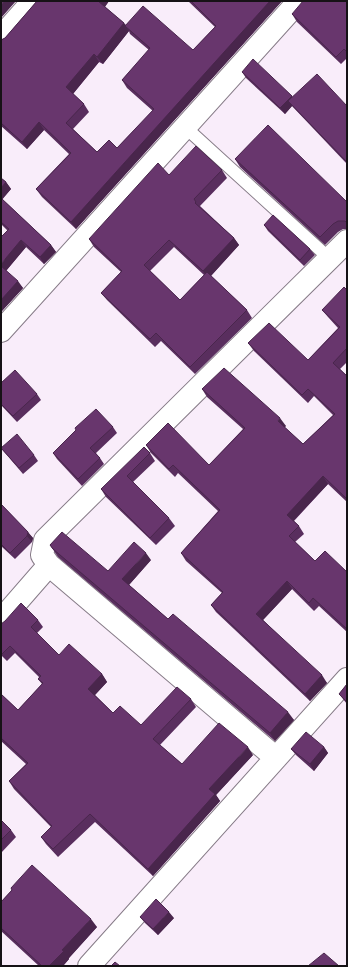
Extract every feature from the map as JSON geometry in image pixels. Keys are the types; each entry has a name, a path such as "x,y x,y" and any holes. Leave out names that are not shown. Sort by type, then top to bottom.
{"street":[{"path":"1,37 33,1"},
{"path":"1,331 299,1"},
{"path":"276,758 49,565 42,555 45,540 347,241"},
{"path":"1,620 49,565"},
{"path":"89,966 347,679"}],"lane":[{"path":"185,127 330,259"}],"building":[{"path":"37,1 98,1 124,23 97,57 94,54 66,87 84,104 66,123 97,152 109,140 117,148 154,109 122,80 150,48 125,26 143,6 193,50 216,26 191,1 270,1 71,222 36,189 71,153 39,122 22,142 1,123 1,40 5,38"},
{"path":"303,1 347,1 347,52 344,49 336,57 292,14"},
{"path":"253,59 292,96 280,108 242,72"},
{"path":"317,74 347,106 347,162 288,101"},
{"path":"268,125 347,202 347,223 345,221 338,221 320,237 235,159"},
{"path":"196,146 222,170 194,199 196,202 195,203 234,238 203,271 169,240 144,265 180,300 207,272 247,310 190,367 156,333 150,339 101,293 122,271 89,239 158,163 169,175"},
{"path":"1,178 6,182 1,188"},
{"path":"1,198 51,245 40,257 21,240 1,264 1,237 9,229 1,222"},
{"path":"273,215 310,249 300,260 264,225"},
{"path":"1,266 18,281 1,300"},
{"path":"344,287 347,290 347,348 333,363 347,376 347,499 323,476 287,515 299,526 289,536 315,561 325,551 347,572 347,629 313,598 309,603 287,581 256,614 322,675 305,694 211,605 223,592 181,553 220,510 173,465 169,469 146,445 168,423 209,465 245,428 202,389 224,368 280,418 278,421 303,444 335,414 308,389 302,395 248,343 269,323 308,360 340,327 322,310"},
{"path":"15,370 37,394 13,416 1,404 1,383"},
{"path":"96,409 113,427 90,448 100,458 78,479 53,453 76,430 75,428"},
{"path":"17,434 34,455 19,468 1,448"},
{"path":"144,447 150,453 127,476 169,518 150,538 101,489"},
{"path":"1,504 28,532 27,536 10,553 1,544"},
{"path":"62,532 108,571 134,542 146,553 122,579 168,619 173,614 288,712 270,733 53,549 50,545"},
{"path":"21,603 38,620 31,627 59,655 69,644 102,674 88,689 113,713 120,706 141,725 177,687 191,699 153,739 182,764 219,723 248,747 209,789 215,794 148,869 90,814 53,849 41,837 52,826 9,781 28,763 1,738 1,694 18,710 43,683 38,679 41,676 10,646 2,654 1,653 1,624"},
{"path":"347,684 347,702 339,694"},
{"path":"306,732 324,747 310,764 291,749"},
{"path":"1,820 11,830 1,840"},
{"path":"32,865 91,919 49,966 42,966 1,928 1,902 12,890 11,888"},
{"path":"156,899 169,912 153,929 140,917"},
{"path":"324,953 339,966 308,966"},
{"path":"115,962 120,966 111,966"}]}
